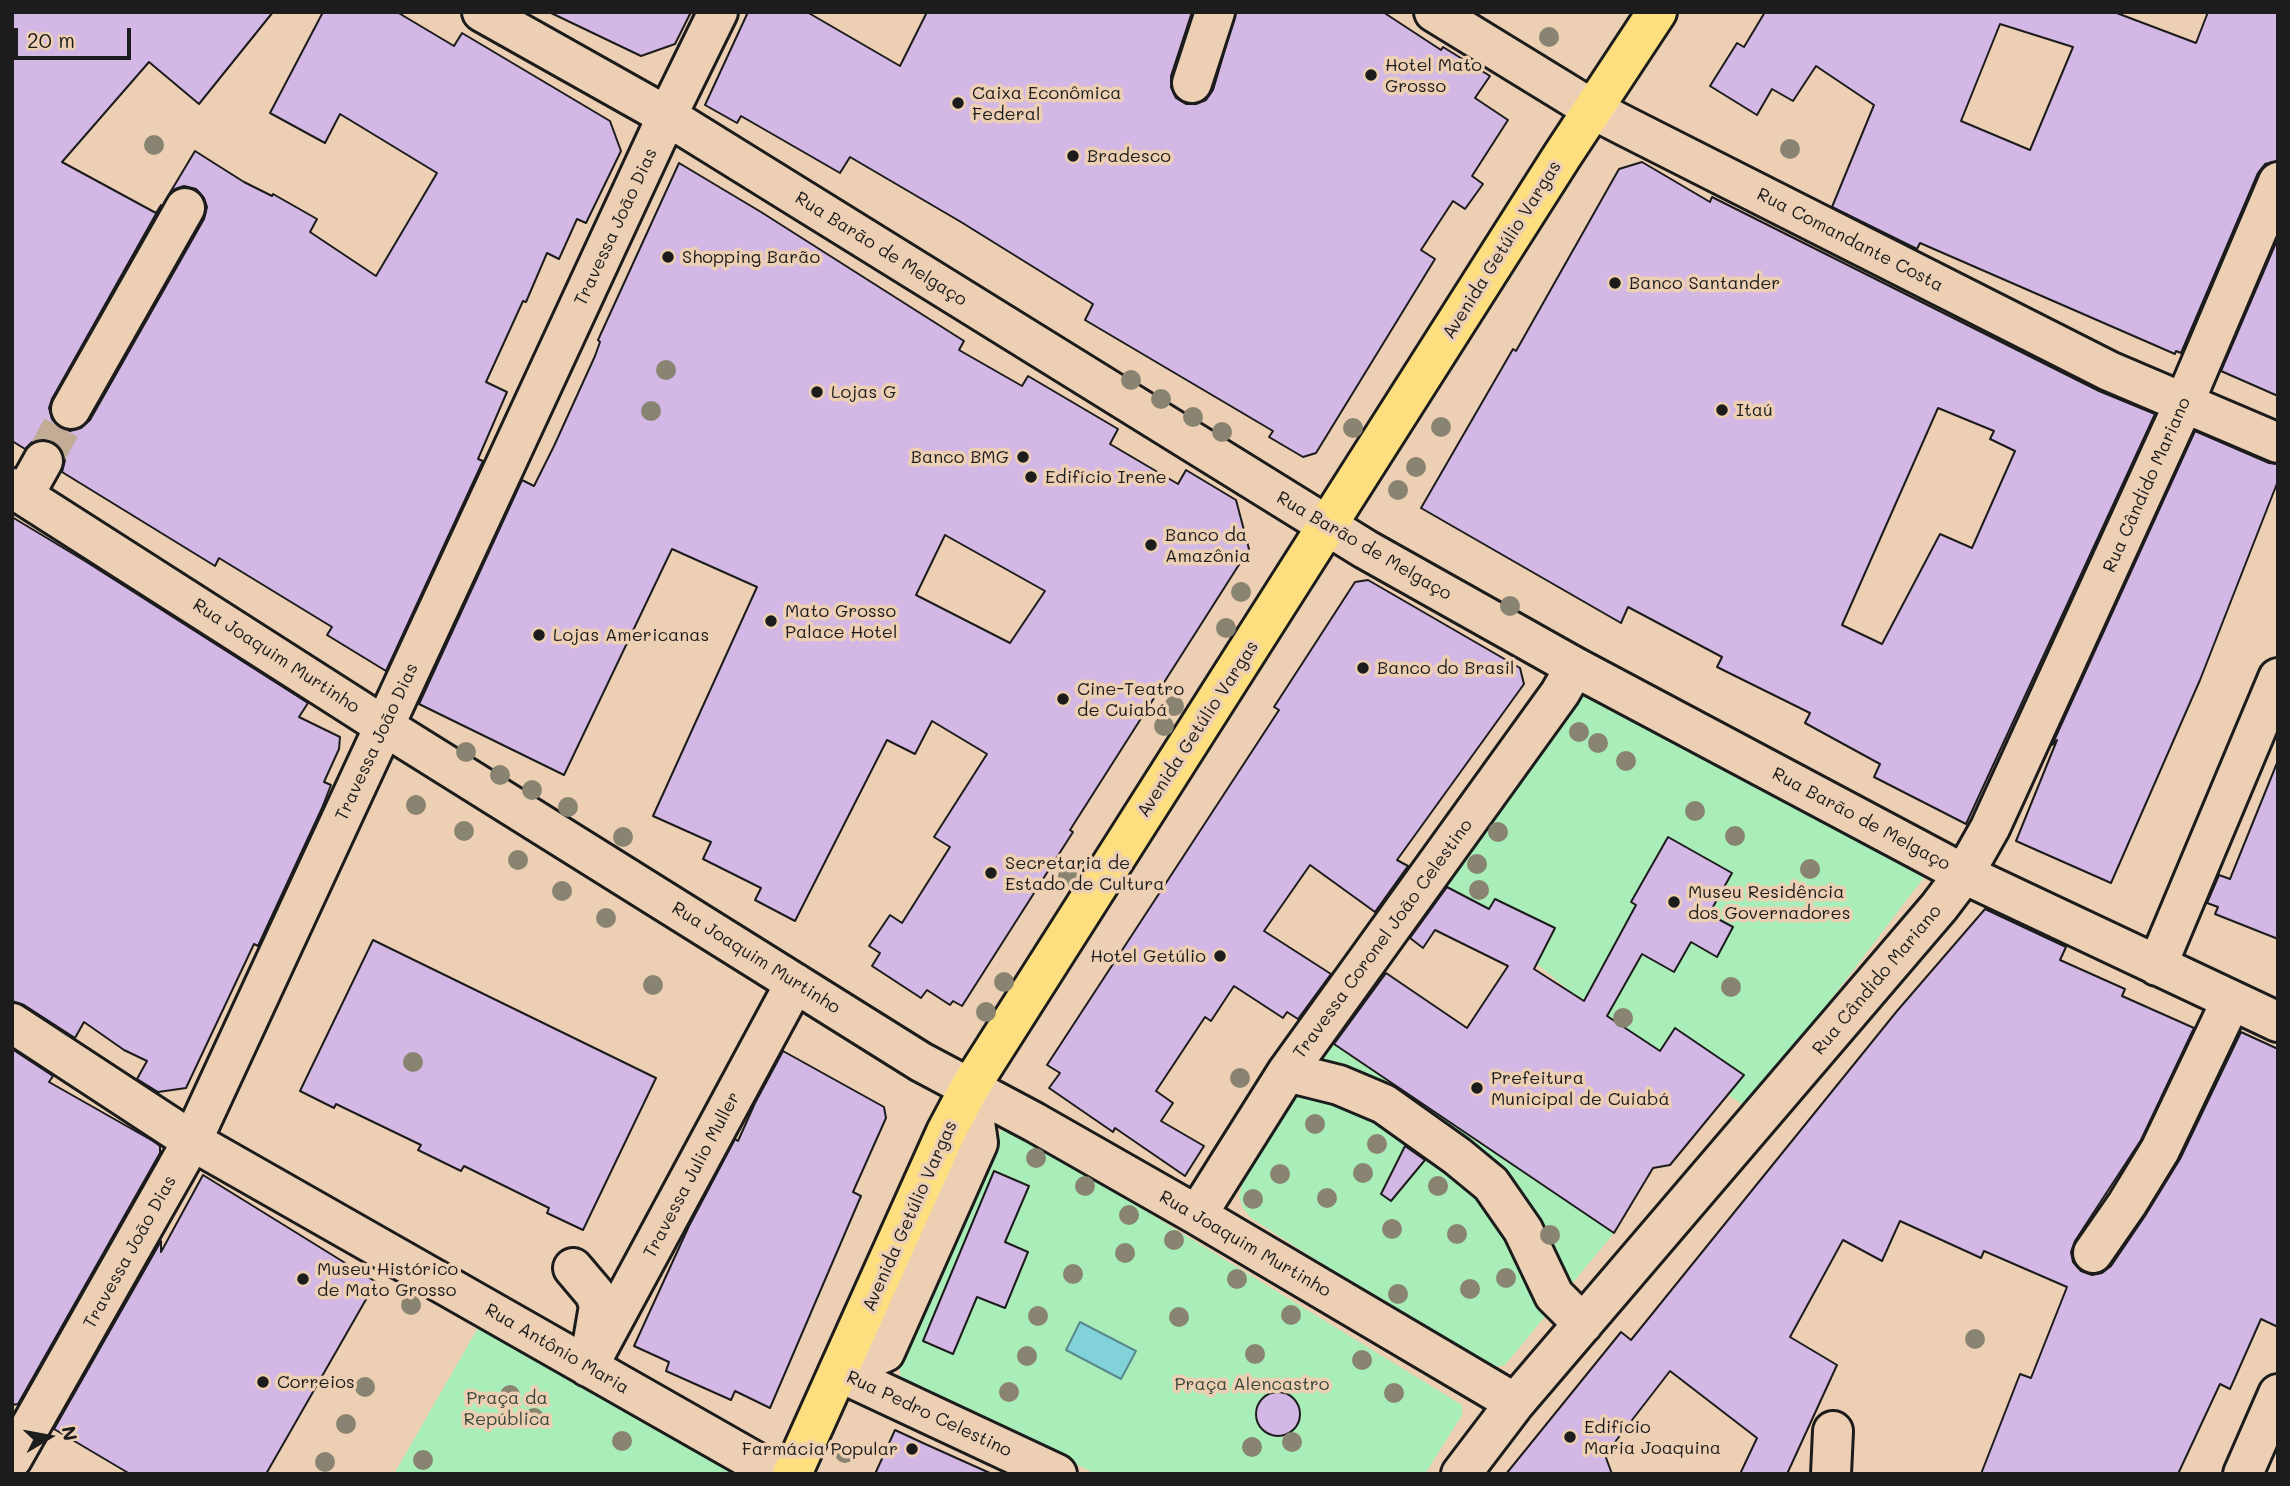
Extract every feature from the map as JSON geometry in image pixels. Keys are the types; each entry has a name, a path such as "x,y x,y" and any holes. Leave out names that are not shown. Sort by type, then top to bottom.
{"main road":[{"name":"Avenida Getúlio Vargas","path":"792,1474 946,1132 970,1087 1592,109 1657,12"}],"street":[{"name":"Rua Barão de Melgaço","path":"482,12 667,116 1327,526 1575,667 1964,874 2278,1022"},
{"name":"Travessa João Dias","path":"12,1459 192,1141 667,116 718,12"},
{"path":"1192,83 1214,12"},
{"name":"Rua Comandante Costa","path":"1434,12 1592,109 2109,371 2278,443"},
{"name":"Rua Cândido Mariano","path":"1461,1474 1515,1403 1939,907 1964,874 1990,828 2184,404 2278,181"},
{"path":"71,409 186,208"},
{"path":"18,491 43,460"},
{"name":"Rua Joaquim Murtinho","path":"18,491 384,726 921,1062 1197,1215 1515,1403"},
{"name":"Travessa Coronel João Celestino","path":"1197,1215 1287,1072 1560,693 1575,667"},
{"path":"2157,966 2278,678"},
{"name":"Travessa Julio Muller","path":"588,1367 795,983"},
{"path":"2092,1253 2127,1204 2160,1150 2231,1001"},
{"name":"Rua Antônio Maria","path":"12,1023 192,1141 777,1474"},
{"path":"1287,1072 1339,1085 1384,1104 1448,1149 1491,1184 1523,1230 1555,1294 1583,1324"},
{"path":"573,1268 595,1294 598,1306 588,1367"},
{"name":"Rua Pedro Celestino","path":"839,1372 1057,1474"},
{"path":"2243,1474 2278,1394"},
{"path":"1832,1474 1833,1431"}],"green space":[{"path":"1588,688 1925,876 1748,1108 1577,997 1537,964 1427,905"},
{"path":"1328,1041 1614,1233 1505,1365 1486,1369 1251,1218 1243,1208 1239,1197 1243,1180"},
{"name":"Praça Alencastro","path":"1004,1124 1462,1405 1462,1415 1425,1474 1096,1474 901,1379 899,1366"},
{"name":"Praça da República","path":"479,1326 754,1474 394,1474"}],"water":[{"path":"1080,1322 1136,1351 1121,1379 1066,1350"}],"building":[{"path":"12,12 273,12 199,104 149,62 62,162 156,213 161,205 52,399 49,408 52,419 60,428 70,431 81,428 90,420 204,219 207,207 204,198 196,189 184,186 175,189 168,196 195,151 244,182 272,196 273,194 317,219 310,232 376,276 437,173 340,114 325,143 270,113 323,12 397,12 454,46 462,33 610,121 621,151 586,223 577,219 559,259 547,253 486,382 507,392 478,459 483,461 386,671 327,635 332,627 219,558 215,566 62,472 65,460 61,449 54,442 42,439 32,442 25,449 12,441"},
{"path":"549,12 691,12 675,44 641,56"},
{"path":"748,12 807,12 900,66 927,12 1192,12 1171,76 1171,87 1176,98 1186,104 1196,104 1206,100 1213,90 1236,12 1383,12 1441,50 1443,47 1490,76 1475,98 1508,120 1472,176 1483,184 1465,209 1453,201 1421,250 1435,259 1316,453 1303,457 1269,437 1273,431 1085,320 1093,304 961,222 850,157 840,173 741,116 737,123 705,105"},
{"path":"1765,12 2114,12 2196,43 2208,12 2278,12 2278,161 2265,164 2258,173 2181,353 2176,351 2175,354 1920,243 1917,249 1832,207 1874,105 1816,66 1793,101 1772,89 1757,115 1710,86 1737,43 1744,47","holes":["2000,24 2073,47 2030,150 1961,121"]},
{"path":"1642,162 1710,202 1712,197 2099,391 2155,414 1966,824 1874,777 1880,764 1805,723 1810,713 1717,667 1722,657 1628,607 1621,623 1421,508 1513,349 1516,351 1619,169","holes":["1938,408 1994,431 1990,439 2015,451 1972,548 1940,534 1882,644 1842,625"]},
{"path":"679,163 964,341 959,350 1022,386 1028,376 1118,429 1110,444 1178,484 1186,470 1236,500 1249,549 1070,830 1073,832 962,1006 953,1001 950,1005 927,990 921,998 872,966 880,953 869,946 890,915 902,923 950,847 934,837 987,754 932,721 915,754 887,740 795,921 755,900 761,888 703,859 711,842 653,816 757,587 672,549 564,775 419,704 522,480 534,486 554,446 595,356 600,342 598,340","holes":["945,535 1045,591 1010,643 916,595"]},
{"path":"2278,238 2278,396 2221,371"},
{"path":"2195,431 2269,463 2278,464 2278,481 2200,680 2111,883 2016,841 2057,740 2052,745"},
{"path":"12,517 308,703 299,717 340,737 339,749 324,782 331,785 322,808 258,946 254,944 186,1088 158,1092 137,1079 147,1061 124,1050 84,1022 75,1038 24,1005 12,1001"},
{"path":"1368,580 1520,668 1524,684 1397,860 1408,866 1375,912 1310,865 1264,931 1331,974 1298,1019 1287,1012 1283,1018 1234,986 1211,1021 1205,1017 1156,1091 1173,1103 1161,1121 1204,1146 1185,1176 1115,1128 1113,1132 1049,1088 1060,1073 1047,1065 1279,710 1274,707 1355,582"},
{"path":"2277,763 2278,939 2215,914 2218,907 2207,903 2219,875 2230,879"},
{"path":"1668,837 1732,873 1709,914 1733,927 1717,957 1691,942 1674,972 1642,954 1607,1016 1660,1051 1675,1028 1744,1075 1670,1165 1653,1168 1614,1233 1334,1044 1386,973 1467,1028 1508,966 1435,930 1423,948 1410,938 1447,887 1489,909 1495,899 1555,928 1534,969 1584,1001 1636,905 1631,902"},
{"path":"1985,909 2066,947 2060,960 2125,989 2122,996 2194,1028 2141,1140 2075,1241 2071,1252 2073,1262 2081,1271 2092,1275 2102,1273 2111,1266 2145,1216 2180,1159 2241,1032 2278,1049 2278,1327 2261,1319 2230,1389 2220,1384 2178,1474 1981,1474 2020,1374 2031,1378 2067,1287 1984,1251 1981,1258 1900,1221 1882,1261 1843,1240 1790,1337 1837,1365 1787,1474 1740,1474 1757,1438 1670,1371 1605,1455 1612,1474 1506,1474 1621,1332 1631,1340 1897,1011"},
{"path":"373,940 656,1078 583,1230 547,1213 549,1208 464,1166 461,1171 418,1150 421,1145 336,1104 334,1108 300,1091"},
{"path":"12,1049 53,1076 49,1082 153,1141 160,1146 160,1153 18,1404 12,1405"},
{"path":"783,1051 884,1107 886,1118 853,1192 861,1196 770,1408 735,1391 731,1400 666,1371 669,1362 634,1346 689,1226 735,1139 738,1141"},
{"path":"1405,1146 1425,1160 1391,1201 1381,1194"},
{"path":"994,1171 1029,1186 1005,1242 1028,1252 1005,1308 977,1297 953,1354 923,1341"},
{"path":"203,1175 376,1282 266,1474 130,1474 54,1429 161,1241 161,1252"},
{"path":"1278,1392 1287,1393 1294,1398 1299,1405 1299,1423 1294,1430 1287,1435 1278,1436 1269,1435 1262,1430 1257,1423 1256,1414 1257,1405 1262,1398 1269,1393"},
{"name":"Farmácia Popular","path":"895,1430 923,1443 992,1474 875,1474"}],"tunnel":[{"path":"43,461 71,409"}],"place":[{"name":"Hotel Mato Grosso","path":"1371,75"},
{"name":"Caixa Econômica Federal","path":"958,103"},
{"name":"Bradesco","path":"1073,156"},
{"name":"Shopping Barão","path":"668,257"},
{"name":"Banco Santander","path":"1615,283"},
{"name":"Lojas G","path":"817,392"},
{"name":"Itaú","path":"1722,410"},
{"name":"Banco BMG","path":"1023,457"},
{"name":"Edifício Irene","path":"1031,477"},
{"name":"Banco da Amazônia","path":"1151,545"},
{"name":"Mato Grosso Palace Hotel","path":"771,621"},
{"name":"Lojas Americanas","path":"539,635"},
{"name":"Banco do Brasil","path":"1363,668"},
{"name":"Cine-Teatro de Cuiabá","path":"1063,699"},
{"name":"Secretaria de Estado de Cultura","path":"991,873"},
{"name":"Museu Residência dos Governadores","path":"1674,902"},
{"name":"Hotel Getúlio","path":"1220,956"},
{"name":"Prefeitura Municipal de Cuiabá","path":"1477,1088"},
{"name":"Museu Histórico de Mato Grosso","path":"303,1279"},
{"name":"Correios","path":"263,1382"},
{"name":"Edifício Maria Joaquina","path":"1570,1437"},
{"name":"Farmácia Popular","path":"912,1449"}]}
